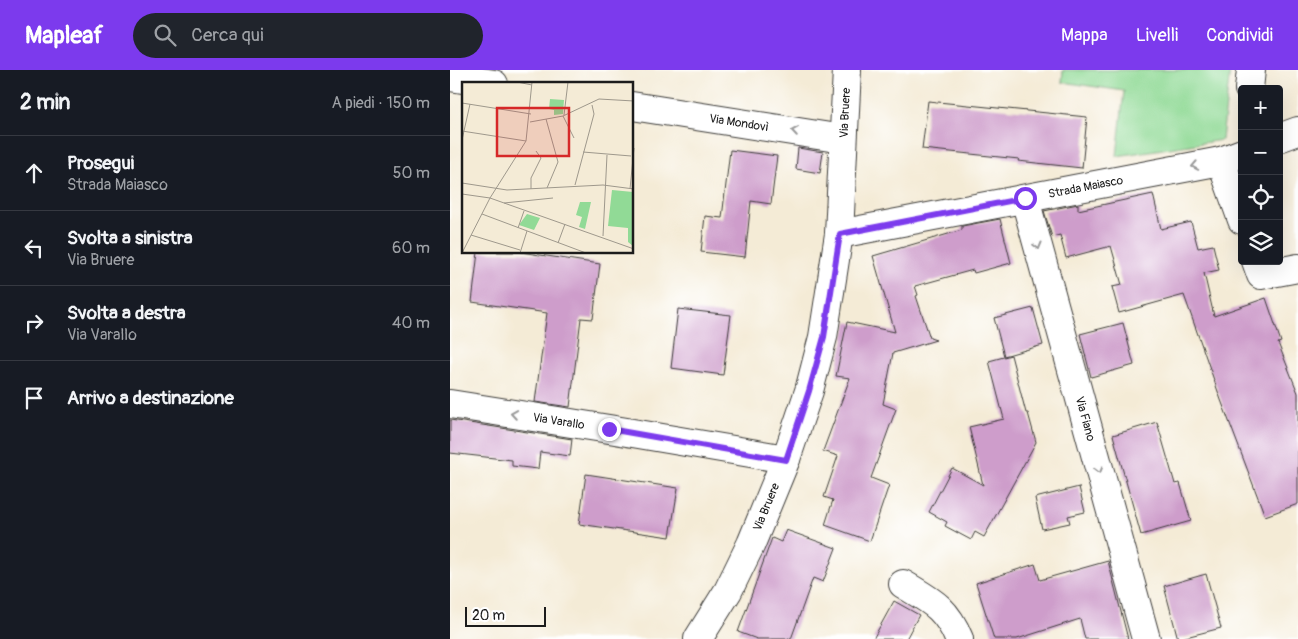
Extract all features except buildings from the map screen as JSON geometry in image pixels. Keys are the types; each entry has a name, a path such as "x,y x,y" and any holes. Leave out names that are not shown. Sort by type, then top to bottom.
{"street":[{"name":"Via Bruere","path":"698,639 728,591 751,544 786,460 809,391 824,337 840,234 847,70"},
{"path":"1250,85 1251,70"},
{"path":"450,77 481,82"},
{"name":"Via Mondovì","path":"634,106 843,139"},
{"path":"1283,137 1298,131"},
{"path":"1232,157 1238,195"},
{"name":"Strada Maiasco","path":"840,234 1232,157"},
{"name":"Via Fiano","path":"1025,198 1146,639"},
{"path":"1257,265 1261,275 1298,268"},
{"name":"Via Varallo","path":"450,404 786,460"},
{"path":"903,584 938,605 952,622 959,639"}],"green space":[{"path":"1063,70 1230,70 1222,140 1117,156 1124,91 1062,82"}],"route":[{"path":"609,429 786,460 809,391 824,337 840,234 1025,198"}]}
